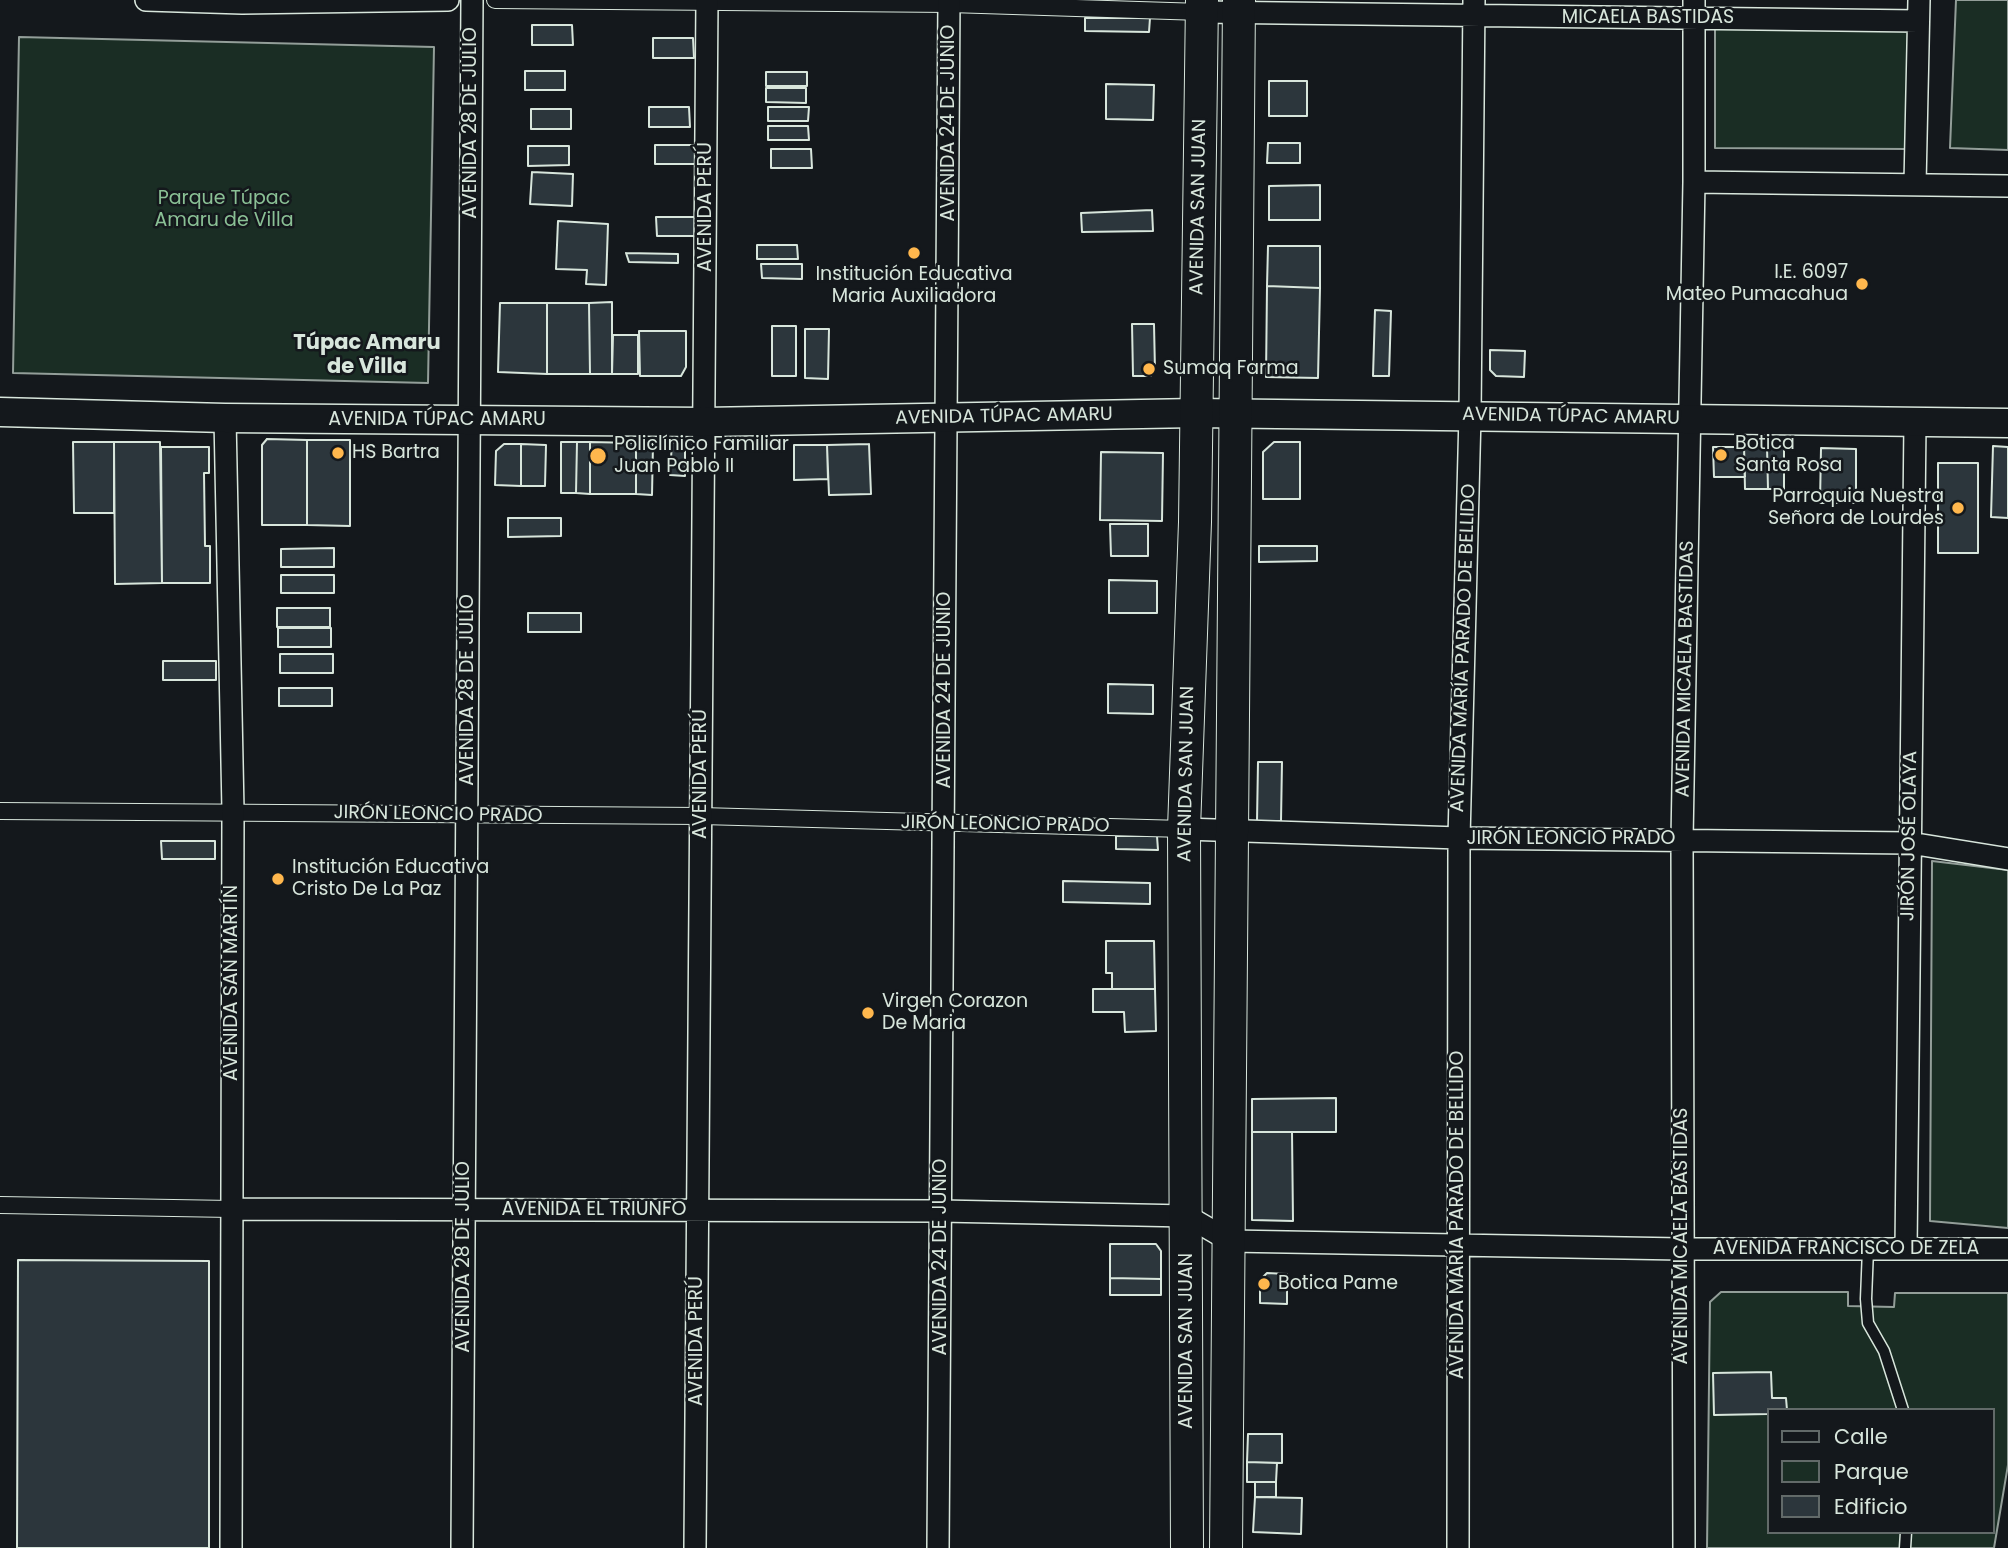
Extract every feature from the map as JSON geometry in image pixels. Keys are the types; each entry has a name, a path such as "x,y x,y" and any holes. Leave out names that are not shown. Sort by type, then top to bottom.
{"main road":[{"name":"AVENIDA SAN JUAN","path":"1187,1548 1184,829 1196,413 1202,6"},
{"name":"AVENIDA SAN JUAN","path":"1226,1548 1239,7"}],"street":[{"path":"146,0 448,0"},
{"name":"AVENIDA 28 DE JULIO","path":"462,1548 472,0"},
{"name":"MICAELA BASTIDAS","path":"495,0 1918,11"},
{"name":"AVENIDA PERÚ","path":"695,1548 707,1"},
{"name":"AVENIDA 24 DE JUNIO","path":"939,1548 950,2"},
{"name":"AVENIDA MARÍA PARADO DE BELLIDO","path":"1458,1548 1459,838 1470,415 1474,8"},
{"name":"AVENIDA MICAELA BASTIDAS","path":"1684,1548 1681,1249 1682,839 1694,182 1694,9"},
{"path":"1915,184 1918,11"},
{"path":"1694,182 2008,186"},
{"name":"AVENIDA TÚPAC AMARU","path":"0,412 225,418 704,422 1196,413 2008,423"},
{"name":"AVENIDA SAN MARTÍN","path":"225,418 233,811 230,1548"},
{"name":"JIRÓN JOSÉ OLAYA","path":"1906,1250 1915,422"},
{"name":"JIRÓN LEONCIO PRADO","path":"0,811 701,816 1232,829 1459,838 1910,843 2008,859"},
{"name":"AVENIDA EL TRIUNFO","path":"0,1205 231,1209 941,1211 1187,1216"},
{"name":"AVENIDA FRANCISCO DE ZELA","path":"1187,1216 1230,1241 1681,1249 2008,1249"}],"lane":[{"path":"1868,1249 1868,1323 1884,1351 1902,1408"}],"green space":[{"path":"1956,0 2008,0 2008,150 1950,148"},
{"path":"1715,27 1912,28 1908,149 1715,148"},
{"name":"Parque Túpac Amaru de Villa","path":"19,37 434,47 428,383 13,373"},
{"path":"1932,861 2008,870 2008,1228 1930,1221"},
{"path":"1721,1292 1848,1292 1848,1306 1894,1307 1895,1293 2008,1293 2008,1465 1994,1548 1707,1548 1710,1302"}],"building":[{"path":"1085,18 1150,18 1149,32 1085,31"},
{"path":"532,25 572,25 573,45 532,45"},
{"path":"653,38 693,38 694,58 653,58"},
{"path":"525,71 565,71 565,90 525,90"},
{"path":"766,72 807,72 807,86 766,86"},
{"path":"1269,81 1307,81 1307,116 1269,116"},
{"path":"1106,84 1154,85 1153,120 1106,119"},
{"path":"766,88 806,88 806,103 766,102"},
{"path":"649,107 689,107 690,127 649,127"},
{"path":"768,107 809,107 808,121 768,121"},
{"path":"531,109 571,109 571,129 531,129"},
{"path":"768,126 808,126 809,140 768,140"},
{"path":"1268,143 1300,143 1300,163 1267,163"},
{"path":"655,145 695,145 695,164 655,164"},
{"path":"528,146 569,146 569,165 528,166"},
{"path":"771,149 811,149 812,168 771,168"},
{"path":"532,172 573,174 572,206 530,204"},
{"path":"1320,185 1320,220 1269,220 1269,186"},
{"path":"1152,210 1153,231 1082,232 1081,213"},
{"path":"656,217 697,217 697,236 657,236"},
{"path":"558,221 608,224 606,285 586,284 587,270 556,269"},
{"path":"757,245 797,245 798,259 757,259"},
{"path":"1268,246 1320,246 1320,288 1267,286"},
{"path":"626,253 678,254 678,263 629,262"},
{"path":"761,264 802,264 802,279 762,278"},
{"path":"1267,286 1320,288 1318,378 1266,377"},
{"path":"612,302 612,374 590,374 589,303"},
{"path":"500,303 547,303 547,374 498,372"},
{"path":"547,303 589,303 590,374 547,374"},
{"path":"1375,310 1391,311 1389,376 1373,376"},
{"path":"1132,324 1154,324 1155,371 1151,376 1133,376"},
{"path":"772,326 796,326 796,376 772,376"},
{"path":"805,329 829,329 828,379 805,378"},
{"path":"639,331 686,331 686,367 681,376 640,376"},
{"path":"613,335 638,335 638,374 612,374"},
{"path":"1490,350 1525,351 1524,377 1496,376 1490,370"},
{"path":"267,439 307,440 307,525 262,525 262,445"},
{"path":"307,440 350,440 350,526 307,525"},
{"path":"73,442 114,442 114,513 74,513"},
{"path":"114,442 160,442 162,583 115,584"},
{"path":"561,442 577,442 576,493 561,493"},
{"path":"577,442 590,442 590,494 576,493"},
{"path":"590,442 636,443 636,494 590,494"},
{"path":"672,442 685,443 685,476 670,475"},
{"path":"1274,442 1300,442 1300,499 1263,499 1263,452"},
{"path":"636,443 653,444 652,495 636,494"},
{"path":"504,444 521,444 521,486 495,485 496,451"},
{"path":"521,444 546,445 545,486 521,486"},
{"path":"869,444 871,494 829,495 827,445"},
{"path":"794,445 827,445 828,479 794,480"},
{"path":"1784,446 1784,489 1768,489 1767,447"},
{"path":"1993,446 2008,447 2008,518 1991,517"},
{"path":"161,447 209,447 209,473 204,473 205,546 210,546 210,583 162,583"},
{"path":"1713,447 1744,447 1745,477 1714,477"},
{"path":"1744,447 1767,447 1768,489 1745,489"},
{"path":"1821,448 1856,449 1856,503 1820,503"},
{"path":"1101,452 1163,453 1162,521 1100,520"},
{"name":"Parroquia Nuestra Señora de Lourdes","path":"1938,463 1978,463 1978,553 1938,553"},
{"path":"508,518 561,518 561,536 508,537"},
{"path":"1110,524 1148,524 1148,556 1111,556"},
{"path":"1259,546 1317,546 1317,561 1259,562"},
{"path":"334,548 334,567 281,567 281,549"},
{"path":"281,575 334,575 334,593 281,593"},
{"path":"1109,580 1157,581 1157,613 1109,613"},
{"path":"277,608 330,608 330,627 277,627"},
{"path":"528,613 581,613 581,632 528,632"},
{"path":"278,628 331,628 331,647 278,647"},
{"path":"280,654 333,654 333,673 280,673"},
{"path":"163,661 216,661 216,680 163,680"},
{"path":"1108,684 1153,685 1153,714 1108,713"},
{"path":"279,688 332,688 332,706 279,706"},
{"path":"1258,762 1282,762 1281,821 1257,821"},
{"path":"1116,836 1157,836 1158,850 1116,849"},
{"path":"161,841 215,841 215,859 162,859"},
{"path":"1063,881 1150,883 1150,904 1063,902"},
{"path":"1106,941 1154,941 1155,989 1112,989 1112,973 1106,973"},
{"path":"1093,989 1155,989 1156,1031 1125,1032 1124,1012 1093,1012"},
{"path":"1336,1098 1336,1132 1252,1132 1252,1099"},
{"path":"1252,1132 1292,1132 1293,1221 1252,1220"},
{"path":"1110,1244 1156,1244 1161,1251 1161,1279 1110,1278"},
{"path":"18,1260 209,1261 209,1548 17,1548"},
{"path":"1267,1273 1287,1274 1287,1304 1260,1303 1260,1280"},
{"path":"1110,1278 1161,1279 1161,1295 1110,1295"},
{"path":"1771,1372 1772,1398 1786,1398 1787,1408 1766,1408 1766,1414 1714,1415 1713,1373"},
{"path":"1248,1434 1282,1434 1282,1463 1247,1462"},
{"path":"1247,1462 1277,1463 1276,1482 1247,1482"},
{"path":"1255,1482 1276,1482 1276,1497 1255,1497"},
{"path":"1255,1497 1302,1498 1301,1534 1253,1532"}],"place":[{"name":"Institución Educativa Maria Auxiliadora","path":"914,253"},
{"name":"I.E. 6097 Mateo Pumacahua","path":"1862,284"},
{"name":"Sumaq Farma","path":"1149,369"},
{"name":"HS Bartra","path":"338,453"},
{"name":"Botica Santa Rosa","path":"1721,455"},
{"name":"Policlínico Familiar Juan Pablo II","path":"598,456"},
{"name":"Parroquia Nuestra Señora de Lourdes","path":"1958,508"},
{"name":"Institución Educativa Cristo De La Paz","path":"278,879"},
{"name":"Virgen Corazon De Maria","path":"868,1013"},
{"name":"Botica Pame","path":"1264,1284"}],"district":[{"name":"Túpac Amaru de Villa","path":"367,356"}]}
